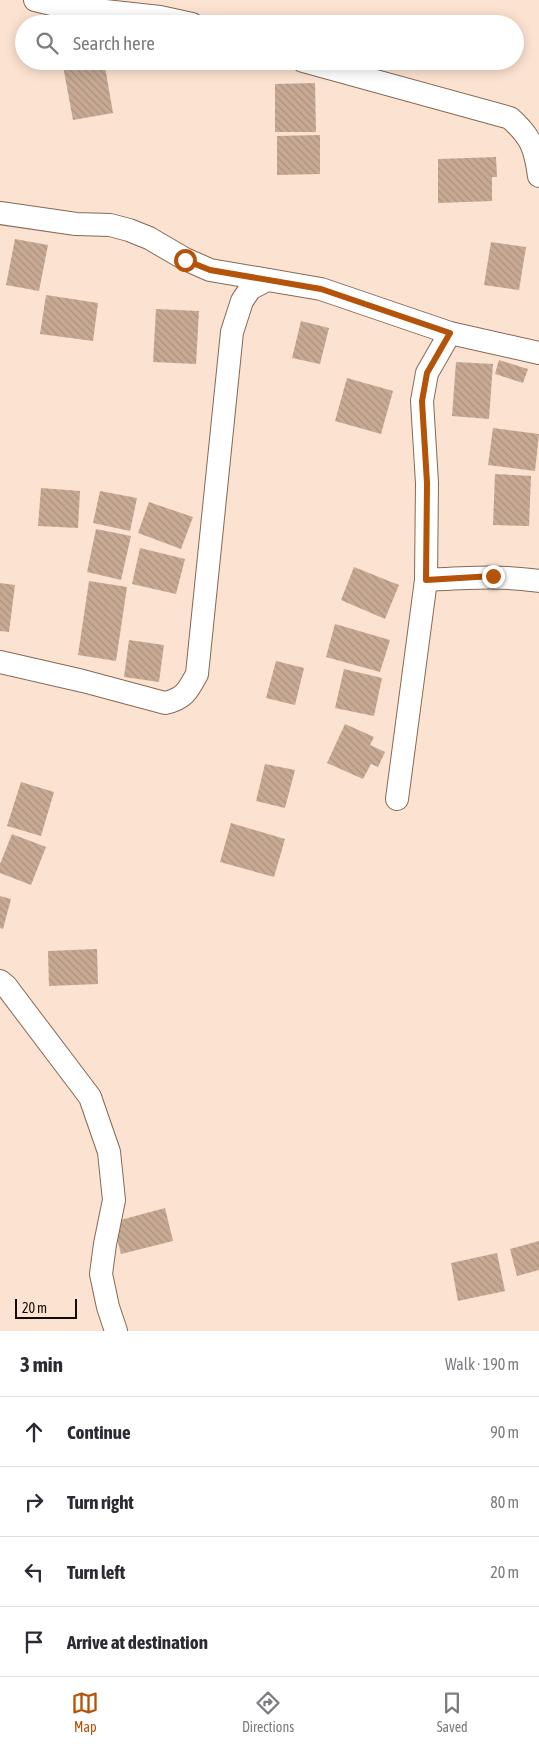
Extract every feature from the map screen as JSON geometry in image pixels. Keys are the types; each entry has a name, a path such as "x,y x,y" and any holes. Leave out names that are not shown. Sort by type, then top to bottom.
{"street":[{"path":"35,0 60,6 142,15"},
{"path":"336,70 510,118 525,131 536,153 539,176"},
{"path":"0,212 76,224 110,225 149,238 185,260 210,270 321,289 450,333 539,353"},
{"path":"0,662 83,681 165,703 177,700 189,689 197,674 232,332 242,301 250,289 267,280"},
{"path":"397,799 426,580 427,483 422,401 427,373 450,333"},
{"path":"426,580 493,576 539,581"},
{"path":"0,981 6,986 90,1097 109,1152 114,1200 101,1274 108,1307 116,1331"}],"building":[{"path":"64,70 106,70 113,113 73,120"},
{"path":"315,83 316,132 275,132 275,84"},
{"path":"320,135 320,174 277,175 277,136"},
{"path":"496,157 497,177 492,177 492,201 438,203 438,159"},
{"path":"15,239 48,245 39,291 6,285"},
{"path":"491,242 526,247 519,290 484,285"},
{"path":"46,295 98,303 93,341 40,334"},
{"path":"156,309 199,311 196,364 153,362"},
{"path":"301,321 329,328 320,364 292,358"},
{"path":"499,360 528,369 523,383 495,374"},
{"path":"456,362 493,364 489,419 452,416"},
{"path":"347,378 393,391 381,434 335,421"},
{"path":"493,428 539,434 535,471 488,465"},
{"path":"495,474 531,476 529,526 493,525"},
{"path":"41,488 80,491 78,528 38,526"},
{"path":"100,491 137,498 130,531 93,523"},
{"path":"149,502 193,517 181,549 138,533"},
{"path":"96,529 131,536 121,580 87,572"},
{"path":"140,548 185,559 176,594 132,584"},
{"path":"354,567 399,585 385,619 341,600"},
{"path":"89,581 127,587 116,661 78,655"},
{"path":"0,583 15,585 9,632 0,631"},
{"path":"335,624 390,640 380,672 326,657"},
{"path":"129,640 164,645 159,682 124,677"},
{"path":"276,661 304,668 295,705 266,698"},
{"path":"344,669 382,678 374,716 335,708"},
{"path":"345,724 374,737 370,745 385,752 378,767 371,764 363,779 327,763"},
{"path":"265,764 295,770 285,808 256,801"},
{"path":"21,782 54,792 41,836 7,826"},
{"path":"231,823 285,839 274,877 220,862"},
{"path":"12,834 46,847 31,885 0,873 0,864"},
{"path":"0,896 11,899 3,929 0,928"},
{"path":"97,949 98,984 49,986 48,951"},
{"path":"165,1208 173,1241 121,1254 113,1222"},
{"path":"539,1241 539,1270 517,1276 510,1249"},
{"path":"497,1253 505,1291 458,1301 451,1263"}],"route":[{"path":"185,260 210,270 321,289 450,333 427,373 422,401 427,483 426,580 493,576"}]}
